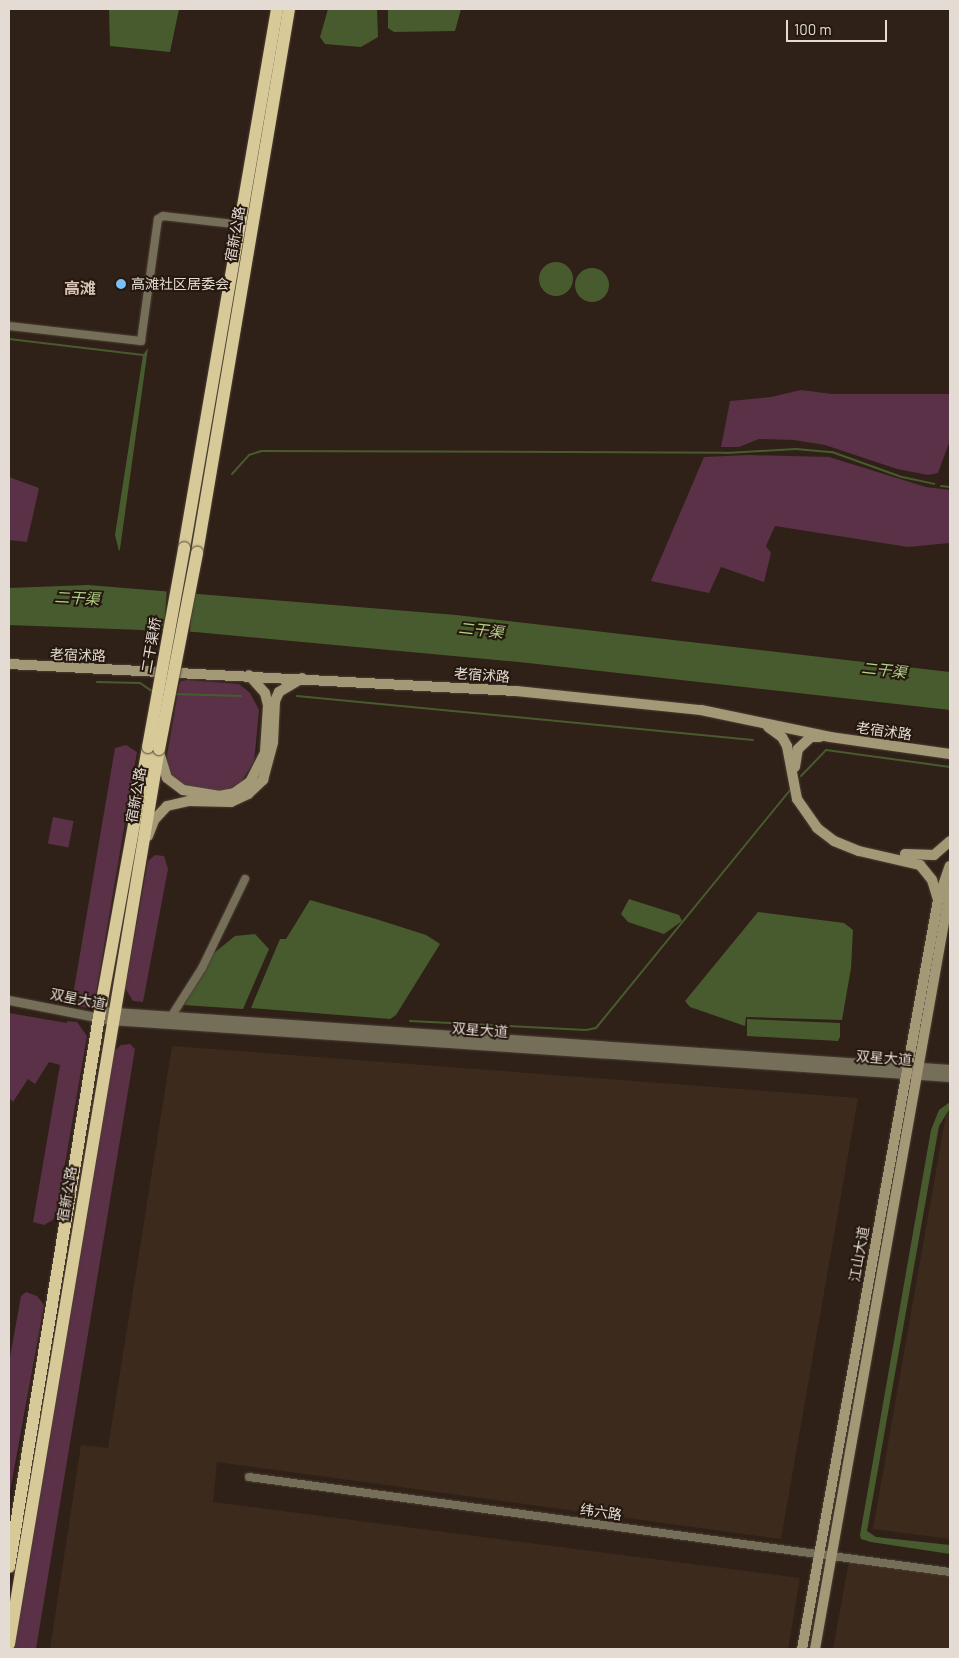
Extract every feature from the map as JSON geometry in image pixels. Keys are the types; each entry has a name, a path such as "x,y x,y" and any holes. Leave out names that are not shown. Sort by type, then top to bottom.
{"highway":[{"name":"宿新公路","path":"197,553 277,9"},
{"name":"宿新公路","path":"184,548 289,9"},
{"name":"二干渠桥","path":"155,749 184,548"},
{"name":"二干渠桥","path":"155,749 197,553"},
{"name":"宿新公路","path":"9,1644 106,1015 140,859 155,749"},
{"name":"宿新公路","path":"9,1567 155,749"}],"main road":[{"name":"老宿沭路","path":"9,664 303,677 526,692 665,706 748,719 830,737 950,754"},
{"path":"155,749 168,778 183,790 219,796 234,793 250,782 265,752 268,705 265,693 249,675"},
{"path":"140,859 154,820 167,806 189,801 231,802 248,794 263,780 273,742 276,701 279,692 303,677"},
{"path":"748,719 782,737 787,746 797,799 817,828 834,841 859,852 920,865 932,880 938,900"},
{"path":"780,727 789,740 795,759 802,798 821,823 846,840 858,845 924,856 942,851 950,841"},
{"path":"795,759 798,749 811,738 830,737"},
{"name":"江山大道","path":"815,1649 913,1069 938,900 950,866"},
{"name":"江山大道","path":"802,1649 818,1554 950,889"}],"street":[{"path":"9,326 141,340 158,219 163,216 246,226"},
{"path":"169,1020 202,968 245,879"},
{"name":"双星大道","path":"9,1000 106,1015 169,1020 913,1069 950,1069"},
{"name":"双星大道","path":"913,1069 950,1077"},
{"name":"纬六路","path":"249,1477 950,1572"}],"shaded area":[{"path":"801,390 832,394 950,394 950,440 938,473 928,475 897,469 825,445 794,440 759,439 739,447 721,447 730,401 771,397"},
{"path":"749,455 829,457 926,487 950,490 950,543 908,547 775,526 766,546 771,553 764,582 721,567 709,593 651,581 704,457"},
{"path":"9,477 39,488 27,542 9,540"},
{"path":"181,681 239,684 250,693 259,710 254,762 241,782 225,791 205,791 182,785 173,779 168,771 167,755 179,685"},
{"path":"126,745 137,752 94,1005 88,1008 75,1006 72,1001 115,748"},
{"path":"53,817 74,821 68,848 48,844"},
{"path":"155,855 164,856 168,869 143,1002 133,1001 125,988 148,861"},
{"path":"9,1013 67,1023 67,1021 77,1022 87,1036 57,1211 53,1220 44,1225 33,1222 60,1065 49,1062 35,1084 28,1079 13,1102 9,1098"},
{"path":"130,1044 135,1049 36,1649 13,1649 114,1051 121,1045"},
{"path":"172,1046 858,1098 781,1539 217,1462 213,1502 800,1578 788,1649 50,1649 81,1445 108,1448"},
{"path":"948,1103 950,1103 950,1539 873,1529"},
{"path":"26,1292 37,1296 44,1305 9,1497 9,1363 21,1296"},
{"path":"849,1561 950,1575 950,1649 833,1649"}],"water":[{"path":"109,9 179,9 170,52 110,46"},
{"path":"328,9 377,9 378,37 361,47 325,44 320,37"},
{"path":"388,9 461,9 455,31 394,32 388,28"},
{"path":"556,262 563,263 568,267 572,272 572,286 568,291 563,295 556,296 549,295 544,291 540,286 539,279 540,272 544,267 549,263"},
{"path":"592,268 599,269 604,273 608,278 608,292 604,297 599,301 592,302 585,301 580,297 576,292 575,285 576,278 580,273 585,269"},
{"path":"148,348 119,551 115,535 143,355"},
{"name":"二干渠","path":"88,585 456,615 950,672 950,710 519,662 195,632 9,625 9,588"},
{"path":"629,899 679,915 682,921 664,934 628,922 621,914"},
{"path":"310,900 426,935 440,944 396,1015 390,1019 251,1008 280,939 286,939"},
{"path":"758,912 844,923 853,930 851,968 842,1020 746,1017 745,1026 690,1007 685,1001"},
{"path":"255,934 269,949 243,1009 184,1005 214,953 235,936"},
{"path":"747,1019 840,1023 840,1037 838,1041 747,1036"},
{"path":"950,1102 950,1108 939,1126 867,1531 876,1537 950,1545 950,1554 871,1542 861,1539 860,1535 931,1130 939,1110"}],"pier":[{"path":"167,587 193,589 190,635 164,633"}],"waterway":[{"path":"9,339 143,355"},
{"path":"232,474 249,455 261,451 727,453 796,449 832,452 902,477 934,484"},
{"path":"941,486 950,487"},
{"path":"97,682 140,683 152,691"},
{"path":"174,694 241,696"},
{"path":"297,696 753,740"},
{"path":"801,776 826,750 950,767"},
{"path":"410,1021 586,1030 596,1028 790,790"}],"place":[{"name":"高滩社区居委会","path":"121,284"}],"district":[{"name":"高滩","path":"80,288"}]}
